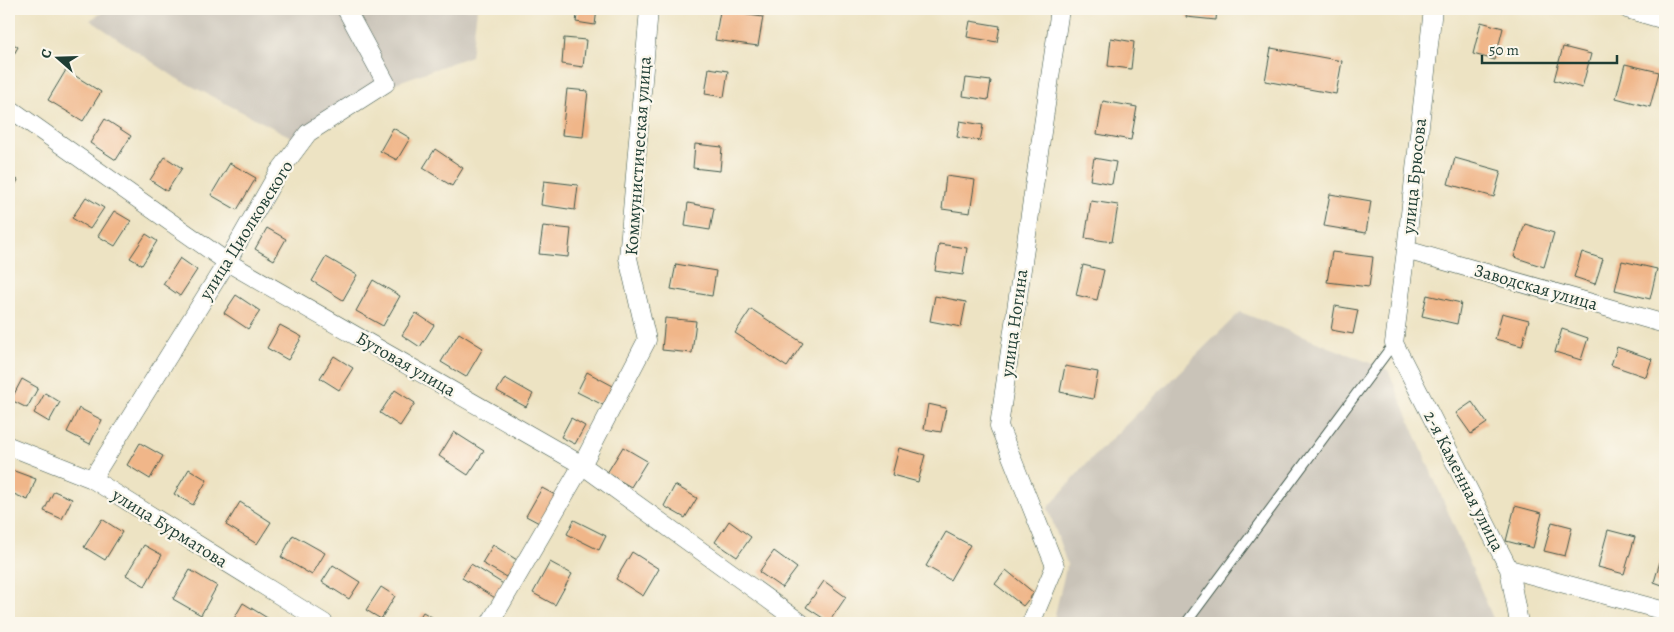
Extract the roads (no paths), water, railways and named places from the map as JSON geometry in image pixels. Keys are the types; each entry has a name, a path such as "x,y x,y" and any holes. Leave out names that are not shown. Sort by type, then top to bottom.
{"street":[{"name":"улица Циолковского","path":"92,479 227,262 278,173 308,133 386,83 346,9"},
{"name":"Коммунистическая улица","path":"490,623 582,465 647,340 628,258 649,9"},
{"name":"улица Ногина","path":"1032,623 1055,566 999,426 1060,9"},
{"name":"улица Брюсова","path":"1394,343 1433,9"},
{"path":"1627,9 1665,20"},
{"name":"Бутовая улица","path":"9,108 227,262 582,465 801,623"},
{"name":"Заводская улица","path":"1406,250 1665,324"},
{"name":"2-я Каменная улица","path":"1394,343 1509,569 1519,623"},
{"name":"улица Бурматова","path":"9,446 92,479 324,623"},
{"path":"1509,569 1665,611"}],"lane":[{"path":"1186,623 1394,343"}]}
